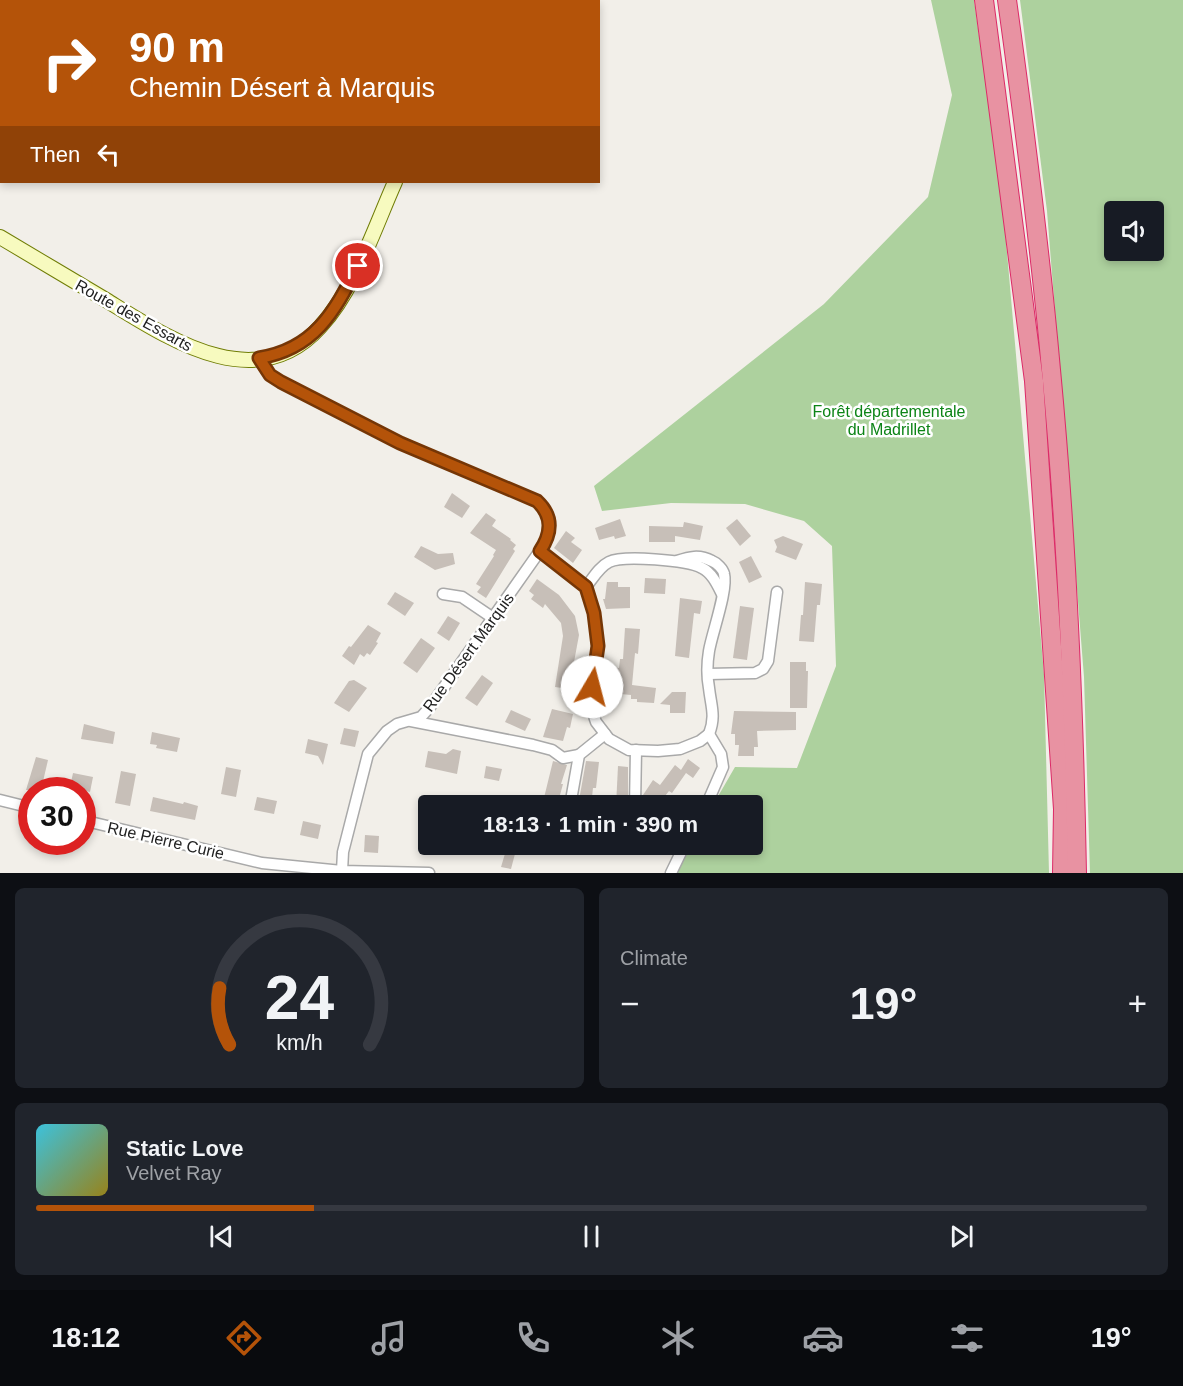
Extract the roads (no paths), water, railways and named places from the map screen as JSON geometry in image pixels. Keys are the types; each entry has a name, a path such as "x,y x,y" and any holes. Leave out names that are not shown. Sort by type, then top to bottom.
{"highway":[{"path":"984,0 1034,381 1063,809 1062,873"},
{"path":"1007,0 1028,149 1052,381 1069,648 1077,873"}],"main road":[{"name":"Route des Essarts","path":"0,237 187,346 225,358 246,360 274,356 306,341 331,314 358,266 395,183"}],"street":[{"name":"Rue Désert Marquis","path":"259,358 270,375 281,382 400,443 537,501 546,509 550,522 549,532 540,551 430,707 421,717 397,724 387,731 368,754 343,852 342,871"},
{"path":"540,551 586,587 594,613 598,646 589,701 596,722 609,739 629,750 658,751 680,749 700,741 709,734 714,722 708,674 709,651 722,594 713,577 704,569 693,564 676,561 610,562 599,570 586,587"},
{"path":"708,674 755,673 763,669 768,661 777,592"},
{"path":"442,594 462,597 493,618"},
{"path":"410,721 533,745 552,750 563,758 579,756 605,734"},
{"path":"709,734 721,754 723,767 711,795"},
{"path":"634,795 636,750"},
{"path":"572,795 579,756"},
{"path":"0,800 18,804"},
{"name":"Rue Pierre Curie","path":"96,823 262,863 342,871 429,873"},
{"path":"671,873 680,855"}],"park label":[{"name":"Forêt départementale du Madrillet","path":"889,420"}]}
